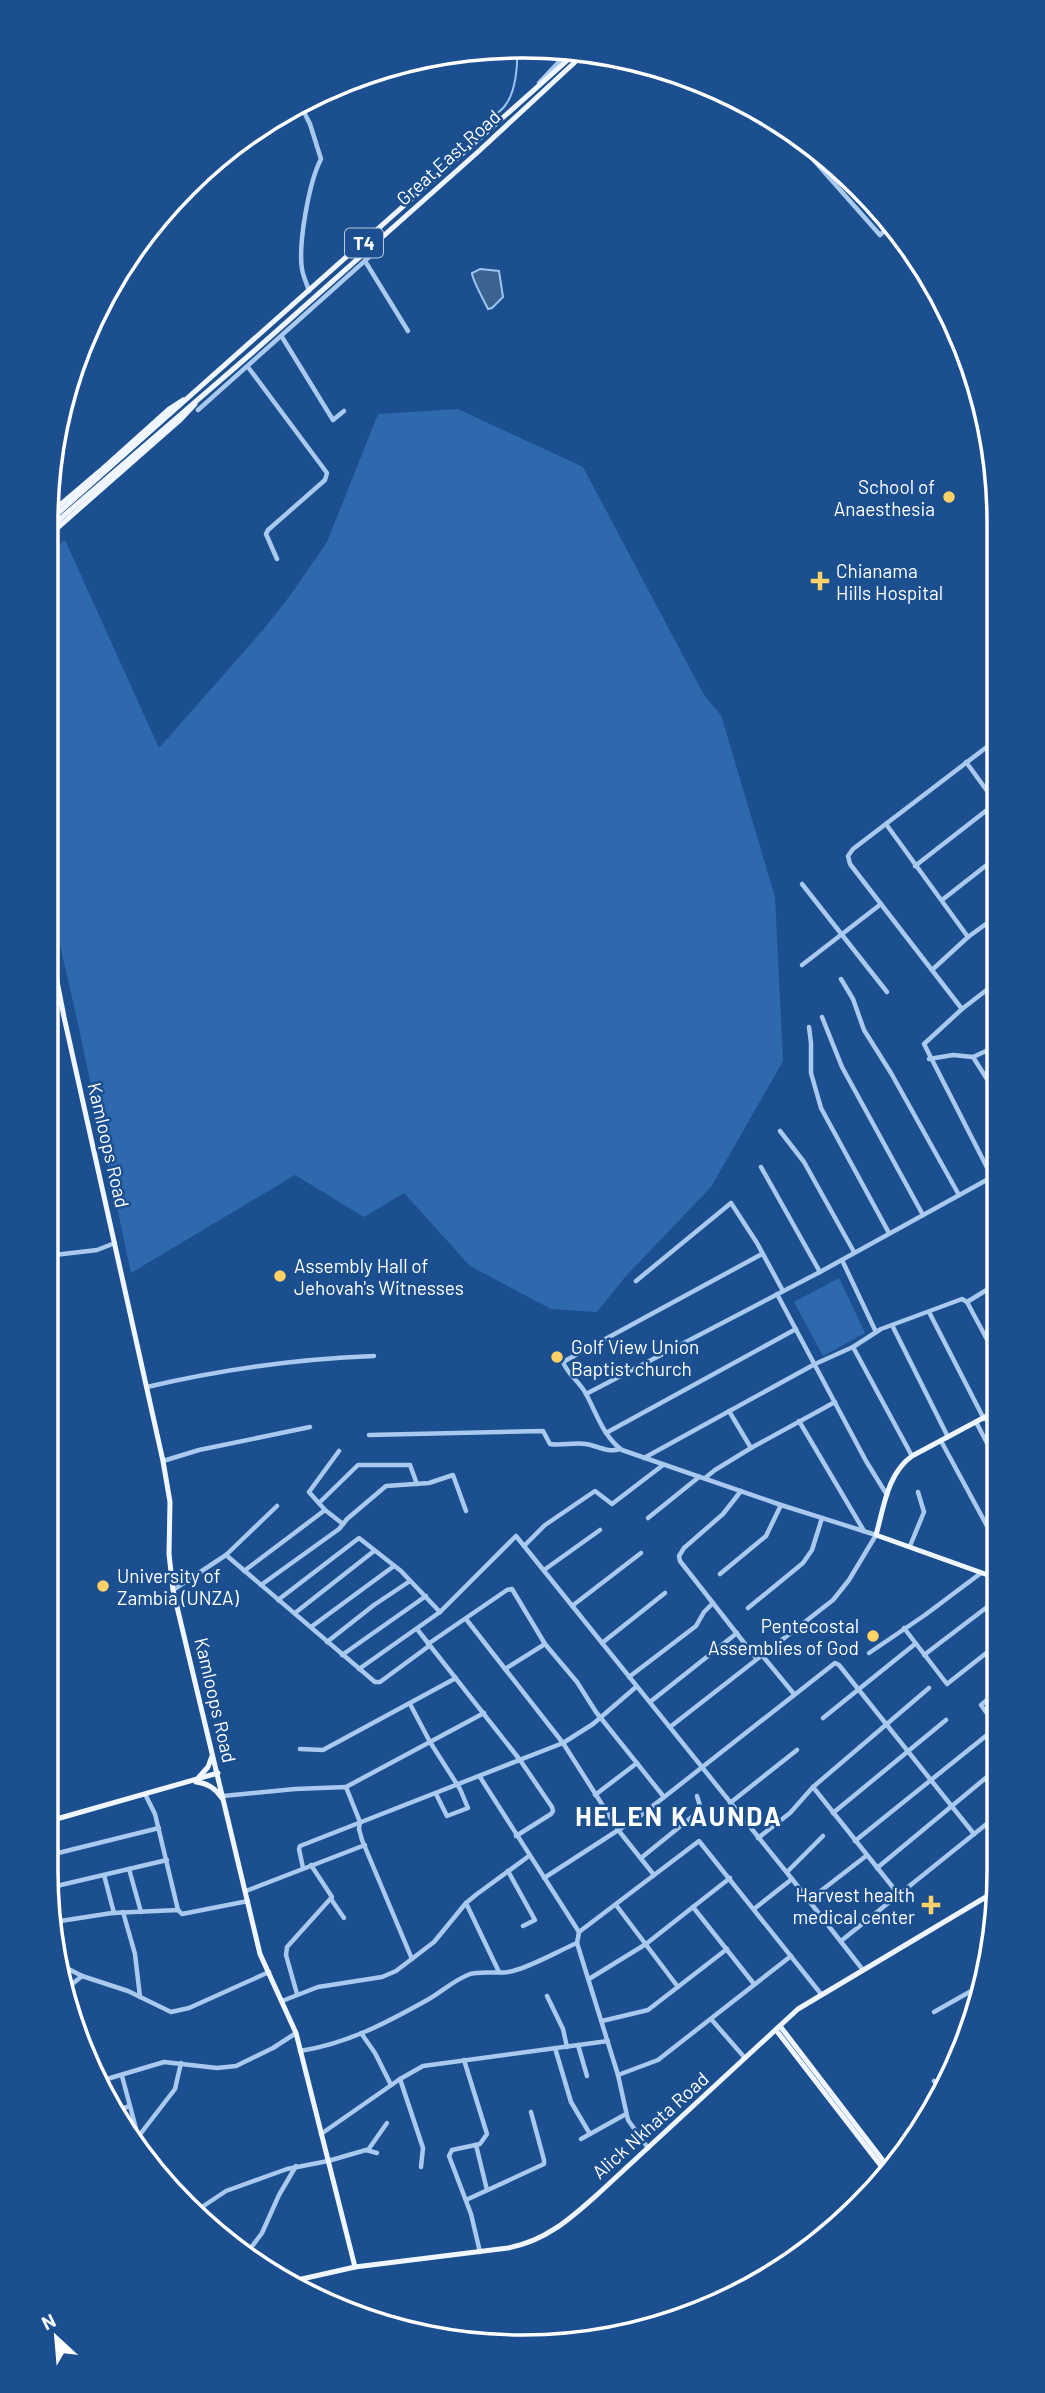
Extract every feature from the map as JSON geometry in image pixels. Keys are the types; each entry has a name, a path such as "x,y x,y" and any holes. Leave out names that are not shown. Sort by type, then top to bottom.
{"main road":[{"name":"Great East Road","path":"58,519 568,61"},
{"name":"Great East Road","path":"58,513 370,247 576,61"},
{"name":"Great East Road","path":"59,506 169,409 198,394"},
{"name":"Great East Road","path":"58,527 181,419 198,394"},
{"name":"Kamloops Road","path":"58,986 163,1461 170,1502 169,1554 173,1590 260,1954 296,2034 355,2267"},
{"path":"987,1417 912,1456 897,1470 876,1535 987,1574"},
{"path":"190,1782 208,1767 212,1752"},
{"path":"58,1819 218,1773"},
{"path":"190,1782 208,1784 216,1790 225,1806"},
{"name":"Alick Nkhata Road","path":"303,2280 355,2267 526,2244 554,2231 798,2009 986,1897"},
{"path":"778,2028 883,2164"}],"street":[{"path":"532,93 562,60"},
{"path":"304,113 321,159 316,169 302,242 302,269 309,292"},
{"path":"817,164 880,234 884,231"},
{"path":"198,410 377,250 370,247"},
{"path":"365,261 408,331"},
{"path":"282,337 333,420 344,411"},
{"path":"248,367 327,473 325,480 268,530 266,534 277,559"},
{"path":"962,1009 850,864 848,856 853,849 987,747"},
{"path":"966,762 987,791"},
{"path":"915,866 987,810"},
{"path":"886,824 968,937"},
{"path":"942,900 987,864"},
{"path":"802,884 887,992"},
{"path":"802,965 881,904"},
{"path":"932,970 987,923"},
{"path":"841,979 853,999 864,1030 959,1195"},
{"path":"987,990 924,1044 929,1059 987,1168"},
{"path":"822,1017 842,1067 923,1215"},
{"path":"809,1027 811,1073 821,1108 889,1233"},
{"path":"929,1059 953,1055 973,1057 987,1051"},
{"path":"973,1057 987,1080"},
{"path":"780,1131 804,1162 854,1252"},
{"path":"761,1167 820,1272"},
{"path":"586,1394 820,1272 987,1180"},
{"path":"636,1281 731,1203 783,1291"},
{"path":"58,1255 97,1250 114,1243"},
{"path":"670,1727 833,1600 849,1580 876,1535 620,1449 606,1433 586,1394 564,1365 566,1361 762,1254"},
{"path":"842,1260 876,1332"},
{"path":"967,1302 987,1290"},
{"path":"777,1294 887,1495"},
{"path":"643,1458 815,1364 853,1348 876,1332 962,1299 967,1302 987,1339"},
{"path":"929,1312 984,1419"},
{"path":"891,1325 948,1437"},
{"path":"606,1433 796,1329"},
{"path":"853,1348 912,1456"},
{"path":"147,1387 185,1377 309,1359 374,1356"},
{"path":"648,1518 702,1477 835,1402"},
{"path":"729,1411 751,1448"},
{"path":"799,1421 864,1531"},
{"path":"976,1422 987,1443"},
{"path":"163,1461 199,1450 310,1427"},
{"path":"369,1435 543,1432 550,1444 554,1445 576,1443 609,1451 620,1449"},
{"path":"941,1441 987,1526"},
{"path":"339,1451 310,1491 325,1510 343,1524"},
{"path":"319,1503 358,1465 410,1465 417,1484"},
{"path":"524,1546 545,1525 594,1492 598,1492 612,1504 664,1465"},
{"path":"261,1585 343,1524 386,1486 417,1484 453,1475 466,1511"},
{"path":"741,1491 723,1514 684,1548 679,1556 682,1564 737,1633 794,1694"},
{"path":"910,1546 924,1512 918,1492"},
{"path":"720,1574 766,1536 781,1505"},
{"path":"173,1590 226,1555 277,1506"},
{"path":"244,1571 325,1510"},
{"path":"748,1608 803,1563 812,1550 822,1518"},
{"path":"544,1570 600,1530"},
{"path":"359,1670 440,1612 516,1536 863,1970"},
{"path":"278,1600 359,1538 411,1581 440,1612"},
{"path":"295,1613 374,1551"},
{"path":"572,1605 641,1553"},
{"path":"226,1555 359,1670 378,1682 512,1589 545,1644 578,1682 601,1718 664,1797"},
{"path":"311,1627 394,1566"},
{"path":"869,1653 982,1572"},
{"path":"327,1642 374,1605 411,1581"},
{"path":"602,1643 664,1593"},
{"path":"342,1655 426,1596"},
{"path":"629,1677 696,1626 713,1603"},
{"path":"924,1655 987,1607"},
{"path":"466,1619 563,1743 619,1831 654,1875"},
{"path":"904,1628 949,1684 987,1653"},
{"path":"417,1629 520,1760 553,1811 516,1836"},
{"path":"650,1702 737,1633"},
{"path":"505,1669 545,1644"},
{"path":"823,1717 915,1644"},
{"path":"544,1878 619,1831 835,1663 974,1834"},
{"path":"300,1749 323,1750 456,1678"},
{"path":"303,1868 300,1846 563,1743 601,1718 636,1686"},
{"path":"758,1838 790,1813 813,1787 929,1688"},
{"path":"987,1699 981,1704 987,1712"},
{"path":"410,1704 430,1742 458,1785 468,1808 447,1816 436,1794"},
{"path":"223,1796 295,1788 346,1787 484,1713"},
{"path":"832,1813 946,1720"},
{"path":"855,1841 987,1737"},
{"path":"730,1803 797,1750"},
{"path":"595,1795 637,1763"},
{"path":"480,1777 579,1932 577,1943 618,2075 626,2114 631,2126 648,2148"},
{"path":"877,1868 987,1777"},
{"path":"346,1787 360,1822 359,1829 365,1845 412,1959"},
{"path":"813,1787 899,1895"},
{"path":"145,1794 159,1828 178,1910 182,1914 248,1901"},
{"path":"641,1858 698,1812 700,1805 697,1796"},
{"path":"841,1941 987,1824"},
{"path":"58,1853 159,1828"},
{"path":"786,1872 823,1836"},
{"path":"579,1932 699,1841 821,1994"},
{"path":"246,1891 365,1845"},
{"path":"809,1900 867,1855"},
{"path":"282,2000 327,1984 387,1976 434,1942 466,1903 529,1856"},
{"path":"59,1886 167,1860"},
{"path":"312,1865 344,1918"},
{"path":"129,1869 141,1912"},
{"path":"508,1871 535,1920 523,1926"},
{"path":"104,1875 114,1913"},
{"path":"589,1979 646,1944 730,1878"},
{"path":"754,1909 792,1879"},
{"path":"297,1994 286,1955 287,1947 331,1899"},
{"path":"466,1903 499,1972"},
{"path":"616,1905 678,1987"},
{"path":"693,1907 754,1984"},
{"path":"61,1921 123,1912 178,1910"},
{"path":"123,1912 135,1954 141,1997"},
{"path":"300,2051 340,2043 430,1998 442,1988 468,1975 520,1969 577,1943"},
{"path":"602,2021 649,2010 727,1949"},
{"path":"618,2075 658,2060 791,1956"},
{"path":"69,1969 141,1997 171,2012 269,1972"},
{"path":"72,1984 82,1976"},
{"path":"934,2012 971,1991"},
{"path":"547,1996 563,2029 567,2047"},
{"path":"711,2020 746,2059"},
{"path":"361,2033 375,2053 391,2085"},
{"path":"108,2079 158,2063 217,2068 236,2066 296,2034"},
{"path":"321,2134 423,2066 608,2041"},
{"path":"579,2045 587,2076"},
{"path":"555,2048 571,2102 590,2134"},
{"path":"464,2060 487,2134 482,2142 452,2150 449,2155 475,2225 480,2252"},
{"path":"140,2134 175,2089 181,2063"},
{"path":"122,2076 136,2129"},
{"path":"400,2079 423,2148 421,2167"},
{"path":"123,2108 130,2106"},
{"path":"466,2200 544,2164 531,2112"},
{"path":"581,2139 626,2114"},
{"path":"368,2150 387,2123"},
{"path":"475,2145 487,2190"},
{"path":"203,2207 226,2191 296,2166 368,2150 377,2153"},
{"path":"251,2247 262,2233 296,2166"}],"shaded area":[{"path":"480,269 499,271 503,297 492,308 488,309 472,273"},
{"path":"458,409 583,467 704,695 721,715 775,897 783,1061 711,1187 625,1277 597,1312 551,1309 470,1266 404,1193 364,1217 295,1175 131,1273 58,936 58,546 65,540 159,748 263,630 327,542 378,414"},
{"path":"839,1278 865,1333 823,1356 794,1302"}],"waterway":[{"path":"488,122 508,101 514,87 517,58"}],"place":[{"name":"School of Anaesthesia","path":"949,497"},
{"name":"Chianama Hills Hospital","path":"820,581"},
{"name":"Assembly Hall of Jehovah's Witnesses","path":"280,1276"},
{"name":"Golf View Union Baptist church","path":"557,1357"},
{"name":"University of Zambia (UNZA)","path":"103,1586"},
{"name":"Pentecostal Assemblies of God","path":"873,1636"},
{"name":"Harvest health medical center","path":"931,1905"}],"district":[{"name":"HELEN KAUNDA","path":"679,1815"}]}
